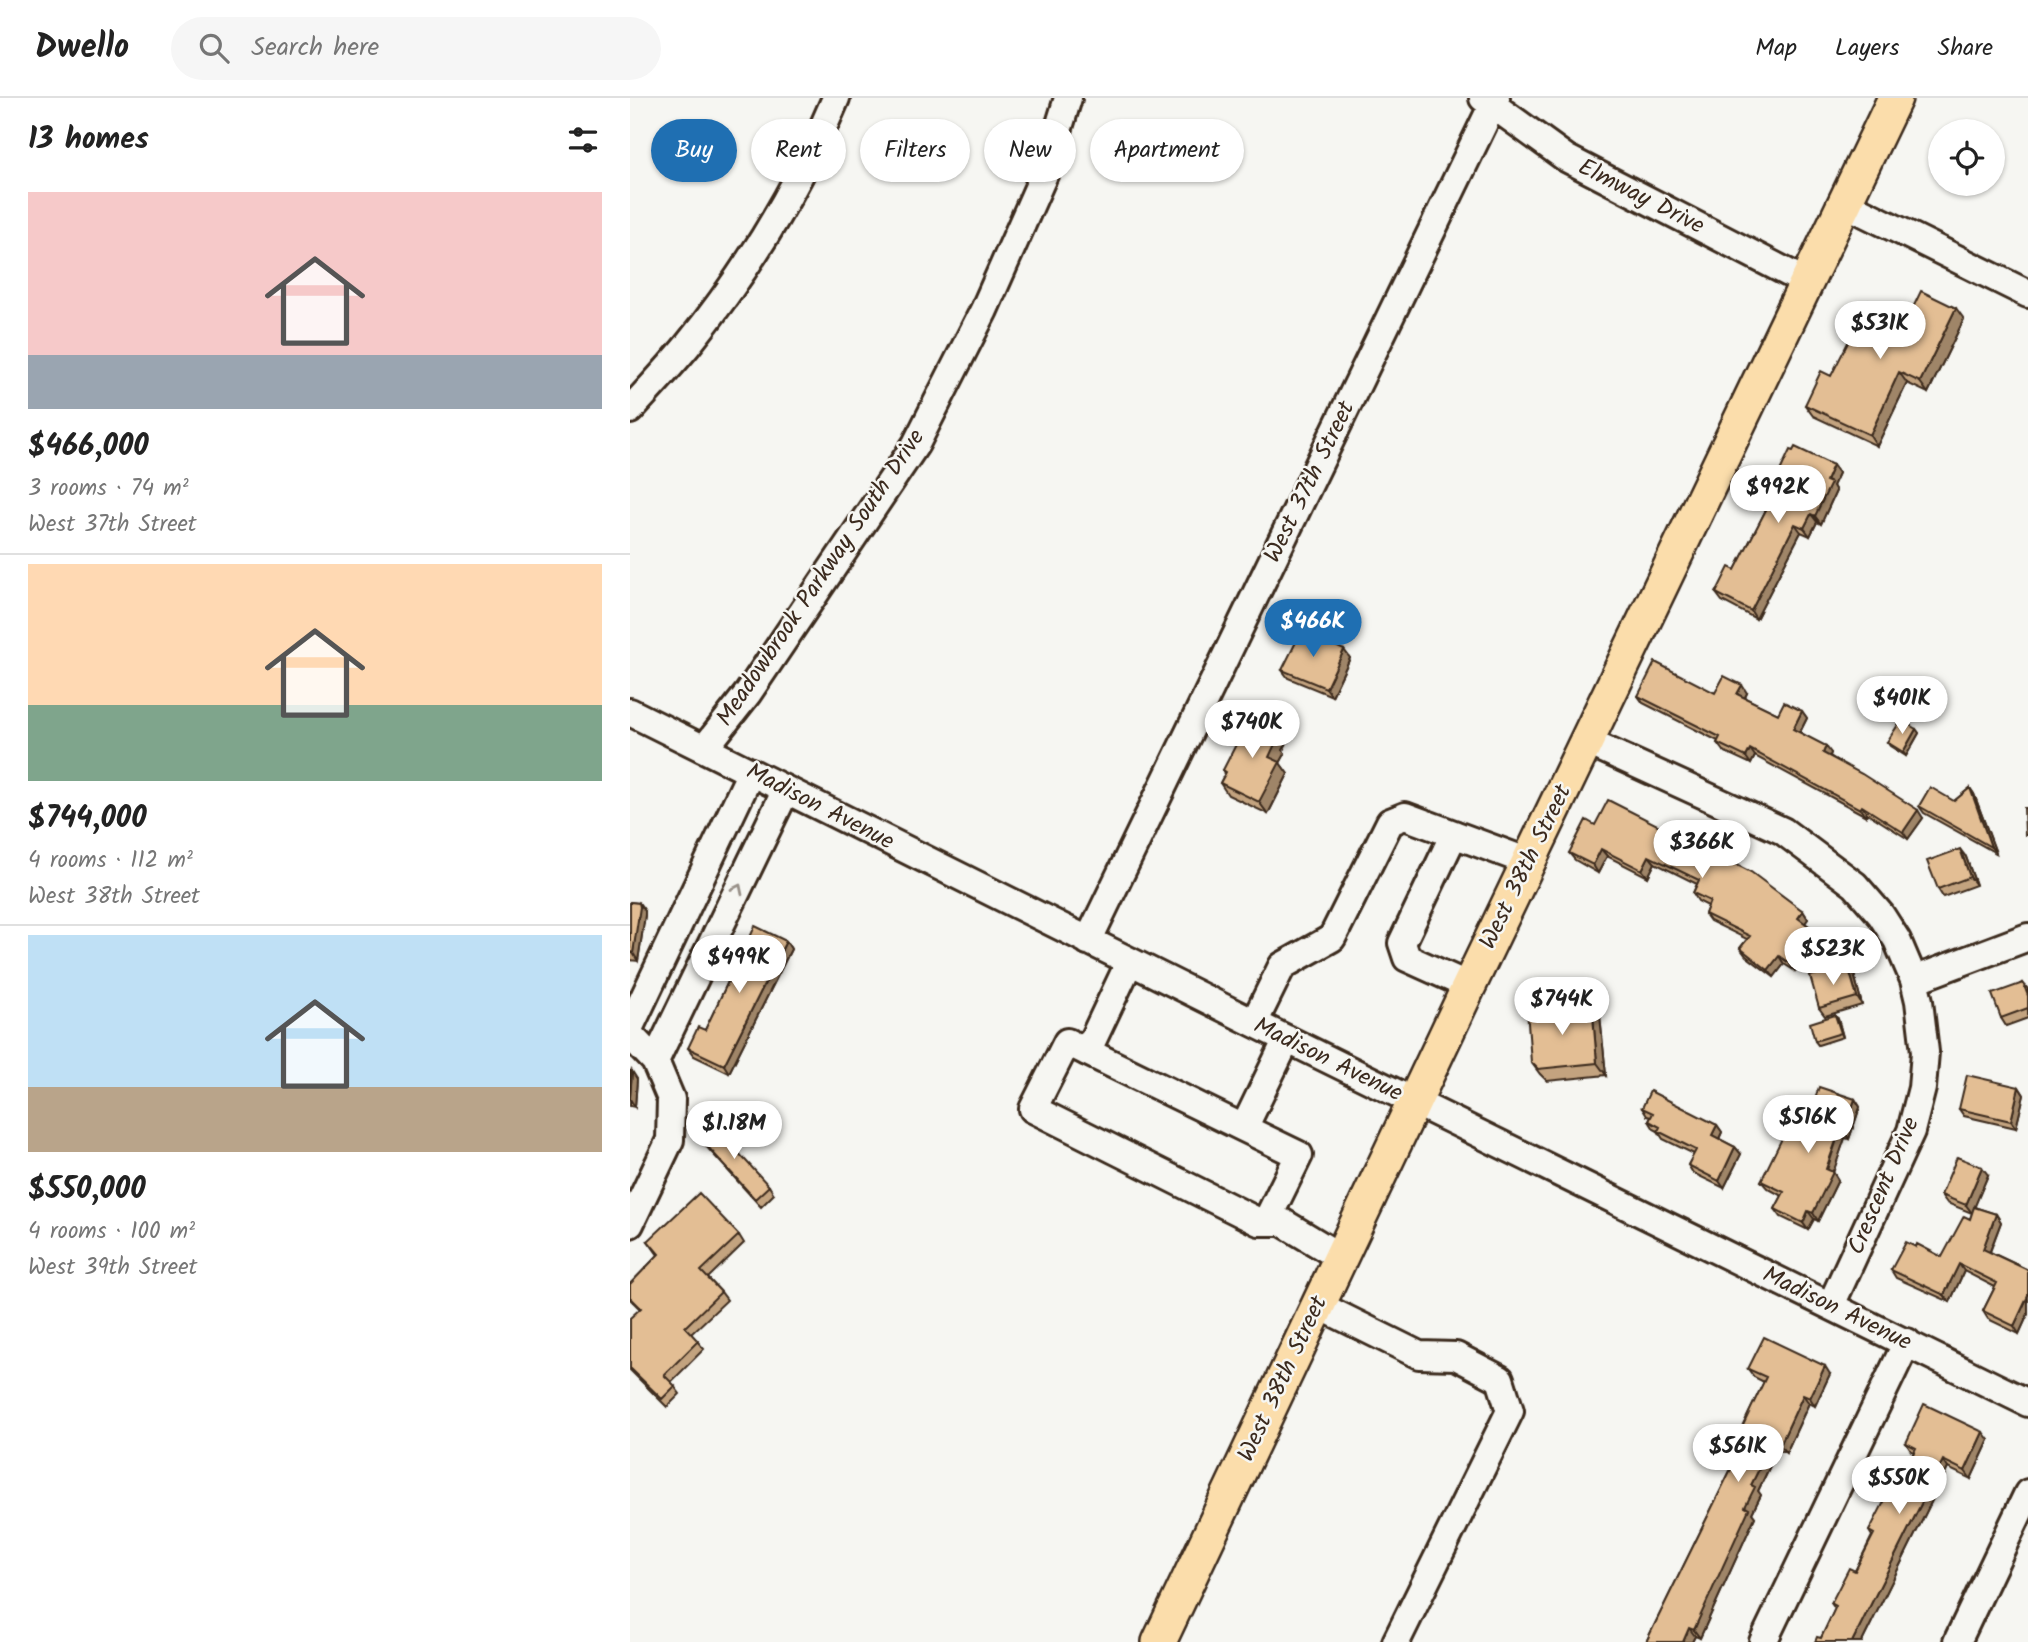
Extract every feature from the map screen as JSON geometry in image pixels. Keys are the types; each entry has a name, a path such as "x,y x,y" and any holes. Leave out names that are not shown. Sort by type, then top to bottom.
{"main road":[{"path":"1844,203 1895,98"},
{"name":"West 38th Street","path":"1159,1642 1340,1256 1844,203"}],"street":[{"path":"630,410 687,345 731,287 782,207 836,98"},
{"name":"Meadowbrook Parkway South Drive","path":"704,749 748,693 916,444 984,310 1041,183 1068,98"},
{"name":"Elmway Drive","path":"1491,100 1566,158 1806,282"},
{"name":"West 37th Street","path":"1088,941 1491,100"},
{"path":"1844,203 2028,294"},
{"name":"Madison Avenue","path":"630,712 2028,1404"},
{"name":"Crescent Drive","path":"1586,741 1783,831 1855,886 1881,915 1897,940 1914,980 1923,1023 1922,1088 1911,1131 1831,1305"},
{"path":"630,1027 751,772"},
{"path":"655,1061 786,790"},
{"path":"1254,1023 1282,966 1332,938 1390,822 1405,816 1529,862"},
{"path":"1454,834 1402,943 1407,958 1469,986"},
{"path":"1914,980 2028,937"},
{"path":"1087,1052 1130,961"},
{"path":"630,1035 655,1061 671,1099 670,1140 630,1224"},
{"path":"1244,1128 1287,1039"},
{"path":"1266,1222 1299,1155 1067,1042 1033,1109 1259,1222 1266,1222 1282,1222 1340,1256"},
{"path":"1318,1305 1419,1355 1456,1356 1500,1379 1510,1411 1396,1642"},
{"path":"1763,1642 1907,1342"},
{"path":"1957,1642 2028,1493"}],"building":[{"path":"1921,291 1956,308 1920,382 1899,372 1870,435 1805,405 1821,371 1831,376 1869,301 1907,320"},
{"path":"1795,447 1833,465 1826,481 1831,483 1815,516 1811,514 1804,528 1795,524 1751,611 1716,593 1729,567 1735,570 1769,504 1765,503 1790,450 1793,451"},
{"path":"1302,630 1344,650 1326,688 1282,670"},
{"path":"1655,662 1715,693 1724,676 1742,685 1737,694 1778,714 1784,702 1802,711 1793,729 1826,746 1823,753 1918,810 1903,832 1862,806 1860,809 1750,749 1746,757 1717,743 1720,737 1638,696"},
{"path":"1251,715 1279,730 1269,757 1280,762 1259,802 1220,783 1226,772 1223,770"},
{"path":"1901,720 1916,729 1903,752 1887,742"},
{"path":"1930,787 1954,801 1970,788 1991,847 1919,806"},
{"path":"1608,800 1667,830 1671,822 1702,837 1698,845 1751,872 1803,911 1798,918 1814,930 1789,963 1779,956 1768,970 1740,948 1750,936 1705,914 1710,901 1693,893 1699,880 1649,856 1642,870 1601,849 1593,865 1569,853 1586,820 1595,825"},
{"path":"2024,808 2028,808 2028,835 2025,835"},
{"path":"1960,849 1970,877 1938,889 1927,861"},
{"path":"630,902 639,903 640,907 633,953 630,953"},
{"path":"755,926 786,941 724,1065 688,1048 698,1027 705,1030 738,961 731,958 740,938 748,942"},
{"path":"1848,966 1857,997 1819,1008 1810,976"},
{"path":"2023,983 2028,996 2028,1008 2001,1018 1992,994"},
{"path":"1592,1004 1597,1063 1538,1069 1531,1062 1527,1010"},
{"path":"1835,1015 1841,1033 1815,1041 1810,1023"},
{"path":"1967,1075 2019,1087 2011,1121 1959,1109"},
{"path":"1819,1087 1855,1099 1826,1169 1833,1172 1813,1213 1808,1211 1803,1223 1775,1209 1784,1192 1761,1181 1791,1120 1805,1126"},
{"path":"1650,1091 1717,1125 1712,1135 1735,1147 1719,1181 1688,1165 1696,1150 1658,1131 1660,1127 1649,1121 1653,1113 1642,1108"},
{"path":"712,1124 769,1186 755,1199 698,1136"},
{"path":"1957,1157 1982,1167 1966,1205 1941,1195"},
{"path":"699,1193 739,1235 701,1271 721,1292 685,1327 698,1341 664,1375 675,1386 662,1399 630,1368 630,1318 641,1308 630,1297 630,1284 659,1254 648,1241"},
{"path":"1974,1207 1996,1214 1983,1249 2028,1270 2028,1296 2014,1326 1983,1311 1997,1283 1959,1264 1944,1295 1891,1270 1906,1242 1916,1247 1917,1244 1942,1257 1964,1216 1970,1219"},
{"path":"1764,1337 1825,1366 1810,1398 1803,1395 1780,1445 1773,1441 1751,1485 1755,1487 1745,1507 1749,1509 1694,1630 1689,1628 1683,1642 1646,1642 1734,1463 1727,1459 1766,1377 1748,1369"},
{"path":"1924,1404 1983,1432 1965,1471 1943,1460 1852,1642 1815,1642 1817,1637 1821,1638 1836,1606 1831,1603 1849,1568 1855,1571 1874,1534 1869,1531 1887,1496 1891,1498 1916,1448 1906,1443"}]}
